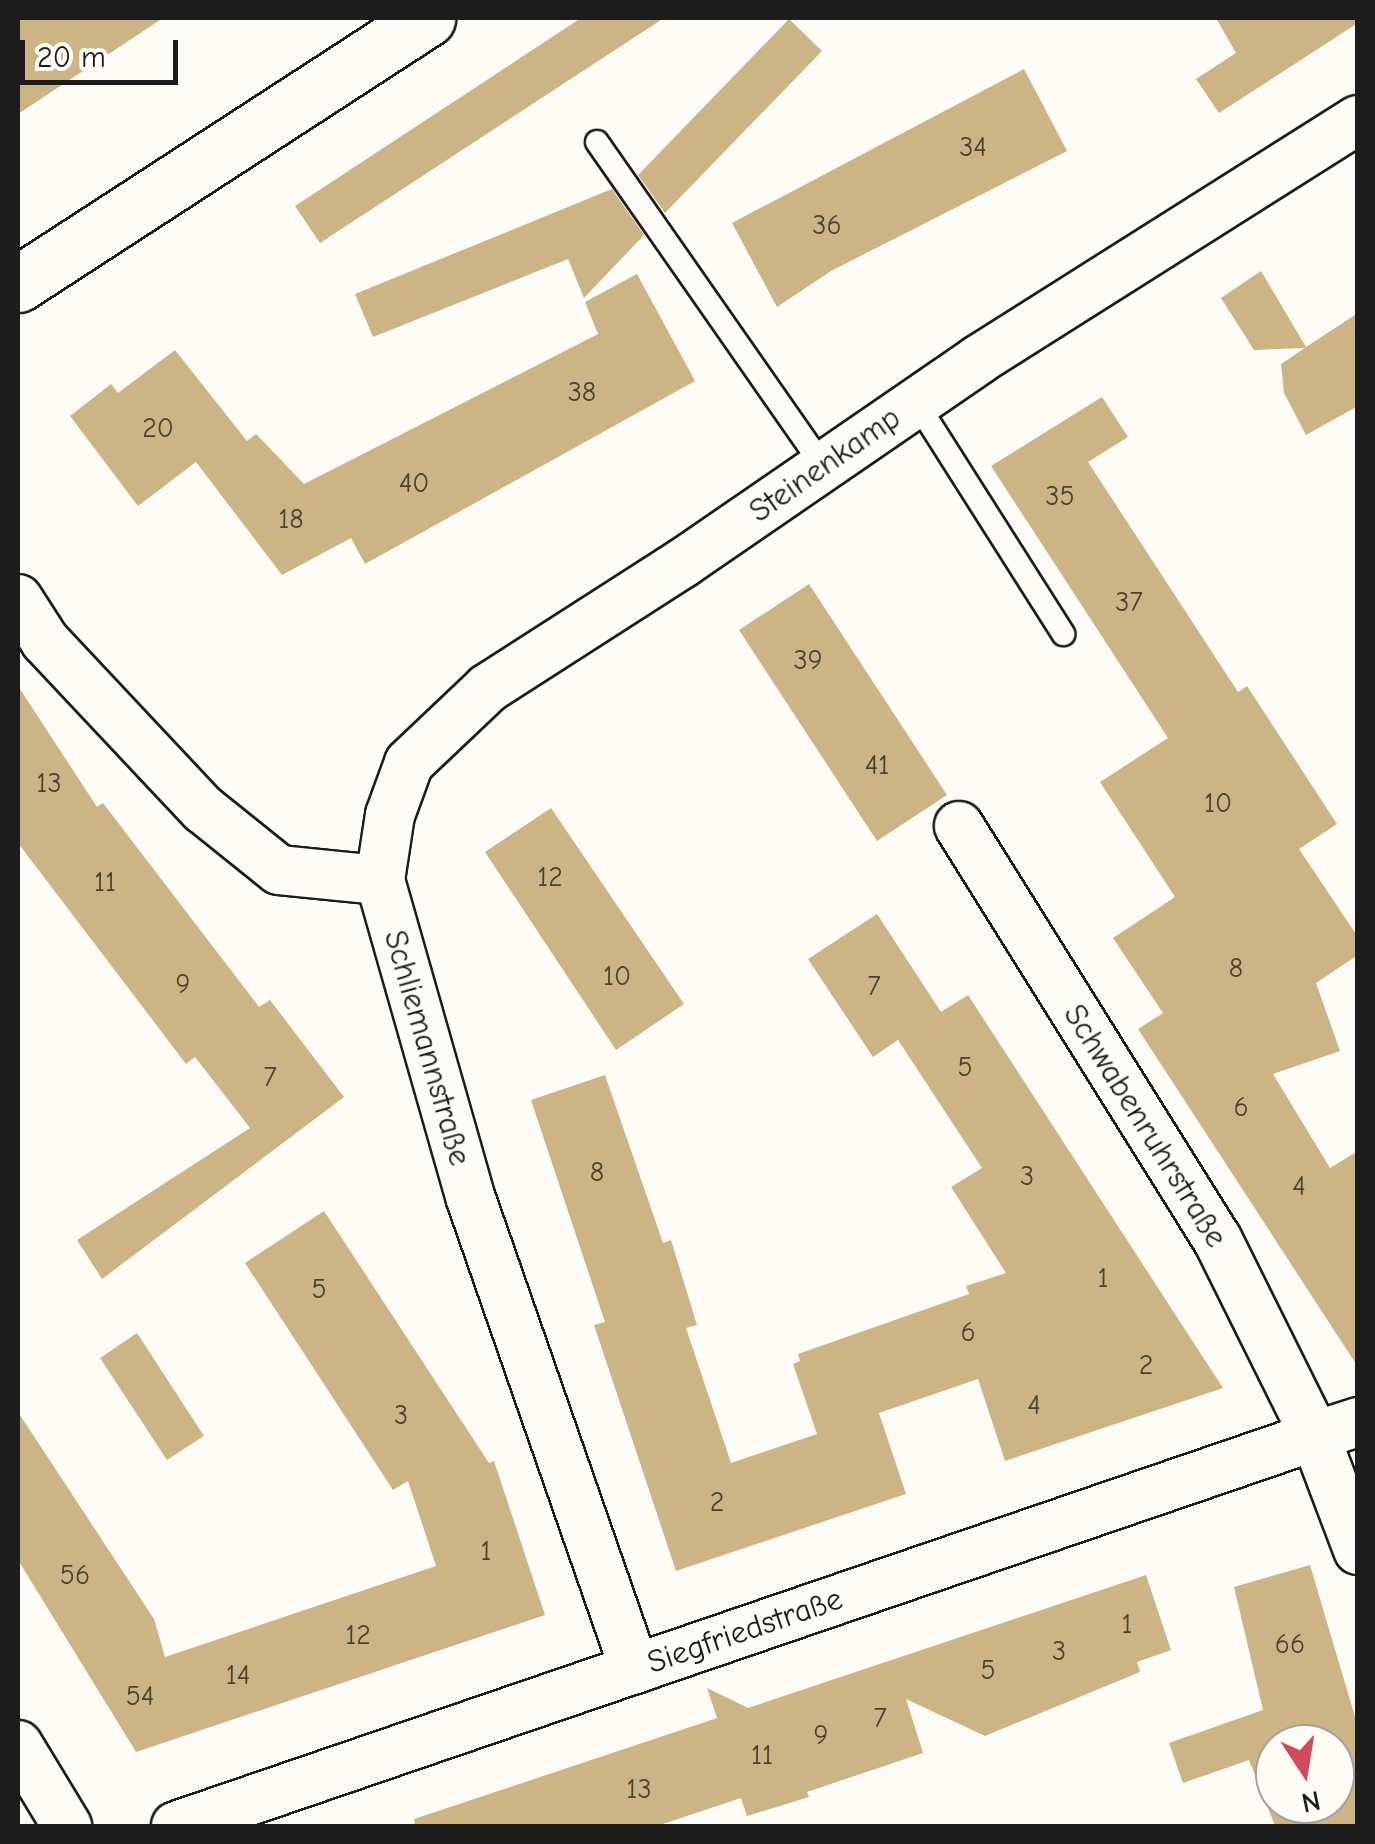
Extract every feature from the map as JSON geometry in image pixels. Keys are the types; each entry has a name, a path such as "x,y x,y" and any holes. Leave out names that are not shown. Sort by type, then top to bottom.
{"main road":[{"path":"18,284 426,18"}],"street":[{"name":"Steinenkamp","path":"380,880 390,815 409,763 488,688 916,402 1358,120"},
{"path":"18,599 46,641 204,809 279,870 380,880"},
{"name":"Schwabenruhrstraße","path":"958,826 1336,1429 1358,1550"},
{"name":"Schliemannstraße","path":"380,880 471,1199 635,1669"},
{"name":"Siegfriedstraße","path":"176,1826 1336,1429"},
{"path":"18,1745 66,1826"}],"lane":[{"path":"597,142 824,466"},
{"path":"916,402 1063,634"}],"building":[{"path":"18,18 163,18 18,114"},
{"path":"581,18 664,18 320,243 295,206"},
{"path":"1216,18 1358,18 1358,23 1219,113 1196,79 1236,53"},
{"path":"789,19 822,51 665,213 638,175"},
{"path":"1024,69 1067,151 831,271 777,307 732,223"},
{"path":"612,189 644,235 584,298 568,259 373,337 355,294"},
{"path":"1261,271 1306,347 1358,313 1358,406 1306,435 1284,393 1281,364 1305,348 1254,350 1221,298"},
{"path":"637,274 695,381 365,564 351,538 282,575 196,462 138,506 70,416 111,384 118,393 175,350 247,441 256,434 304,484 598,334 585,302"},
{"path":"1102,397 1128,437 1088,462 1238,692 1247,686 1337,824 1299,849 1358,937 1358,955 1316,983 1340,1051 1273,1074 1330,1168 1358,1151 1358,1367 1138,1029 1163,1013 1113,938 1175,897 1100,782 1168,738 991,466"},
{"path":"809,584 947,795 877,841 739,630"},
{"path":"18,686 97,807 103,803 259,1007 270,1000 344,1097 102,1279 77,1240 250,1128 195,1057 186,1064 18,843"},
{"path":"551,808 684,1004 616,1050 485,852"},
{"path":"877,914 941,1012 968,995 1223,1388 1005,1461 978,1379 879,1413 906,1494 676,1571 594,1325 605,1322 531,1100 605,1075 663,1243 671,1240 697,1325 686,1328 731,1463 817,1434 793,1364 800,1361 798,1354 969,1294 966,1286 1006,1273 951,1187 982,1168 898,1040 873,1057 808,959"},
{"path":"324,1211 489,1463 494,1461 545,1615 136,1752 18,1560 18,1412 154,1619 165,1657 436,1566 408,1481 393,1490 245,1263"},
{"path":"137,1333 204,1436 167,1460 100,1358"},
{"path":"1310,1565 1358,1727 1358,1826 1274,1824 1355,1824 1355,1724 1255,1724 1255,1775 1249,1760 1183,1783 1169,1743 1263,1710 1234,1587"},
{"path":"1146,1575 1171,1650 1137,1662 1140,1672 985,1736 906,1699 923,1753 807,1792 809,1797 747,1816 741,1798 657,1826 415,1826 414,1819 717,1718 707,1688 748,1708"}]}
